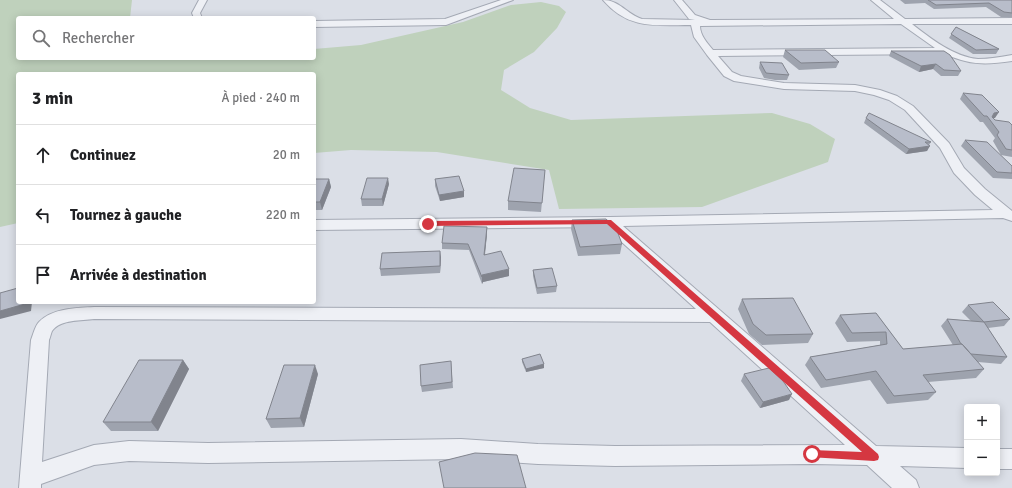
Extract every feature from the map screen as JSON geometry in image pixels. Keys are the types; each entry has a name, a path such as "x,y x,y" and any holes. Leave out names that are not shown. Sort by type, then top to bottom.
{"street":[{"path":"197,16 196,13 203,0"},
{"path":"316,24 446,22 508,0"},
{"path":"607,0 632,19 641,22 715,23 1012,20"},
{"path":"678,0 692,17 715,23"},
{"path":"874,0 946,51 973,61 1012,58"},
{"path":"696,23 695,28 698,37 728,74 738,79 784,86 854,88 876,92 893,98 909,108 945,146 959,170 980,192 1009,216"},
{"path":"710,53 946,51"},
{"path":"316,225 609,222 906,215 1009,216"},
{"path":"609,222 908,488"},
{"path":"30,483 40,340 44,328 57,318 70,315 94,313 166,312 275,315 482,314 716,316"},
{"path":"30,483 57,467 94,455 129,451 208,453 461,449 538,454 607,456 812,454 874,457 964,458"},
{"path":"1000,459 1012,459"}],"green space":[{"path":"0,0 132,0 130,16 16,16 16,60 316,60 316,49 361,45 463,22 511,5 541,2 559,6 566,12 557,28 534,52 504,70 501,90 530,108 571,120 772,113 810,124 835,139 828,162 702,207 559,209 549,170 437,152 351,150 316,153 316,72 16,72 16,223 0,227"}],"building":[{"path":"928,0 1012,0 1012,13 1004,12 989,3 936,5"},
{"path":"956,27 999,49 976,50 951,34"},
{"path":"785,50 825,50 839,62 801,63"},
{"path":"891,51 944,51 950,55 961,71 944,70 936,64 921,66"},
{"path":"760,62 782,63 789,75 766,73"},
{"path":"963,93 982,95 999,112 994,113 992,117 995,120 1009,122 1012,125 1012,150 1006,149 997,135 999,132 987,116 984,116"},
{"path":"869,113 931,142 925,142 930,146 909,149 866,118"},
{"path":"965,140 987,142 1012,166 1012,173 997,172"},
{"path":"514,168 545,170 542,203 508,201"},
{"path":"459,176 464,191 439,195 435,179"},
{"path":"367,178 388,178 382,199 361,199"},
{"path":"316,179 329,179 320,202 316,202"},
{"path":"606,219 616,228 622,244 580,247 572,220"},
{"path":"444,226 487,227 484,255 501,251 509,269 482,275 482,277 468,244 442,243"},
{"path":"440,251 440,266 380,269 382,253"},
{"path":"552,268 557,286 537,288 533,270"},
{"path":"16,289 16,304 25,304 0,311 0,293"},
{"path":"793,298 813,334 766,335 753,324 742,299"},
{"path":"993,302 1010,319 984,322 968,305"},
{"path":"876,313 903,349 962,344 984,369 923,375 936,392 894,396 876,371 826,380 810,357 887,344 886,332 852,333 840,315"},
{"path":"947,319 984,322 1007,357 971,354 961,344"},
{"path":"540,354 544,364 526,369 522,359"},
{"path":"139,360 183,360 151,422 103,422"},
{"path":"451,361 452,382 421,386 420,365"},
{"path":"284,365 315,365 300,418 266,419"},
{"path":"769,368 783,381 792,394 763,402 744,374"},
{"path":"475,453 517,455 526,488 444,488 439,462"}],"route":[{"path":"428,224 609,222 758,352 874,457 812,454"}]}
